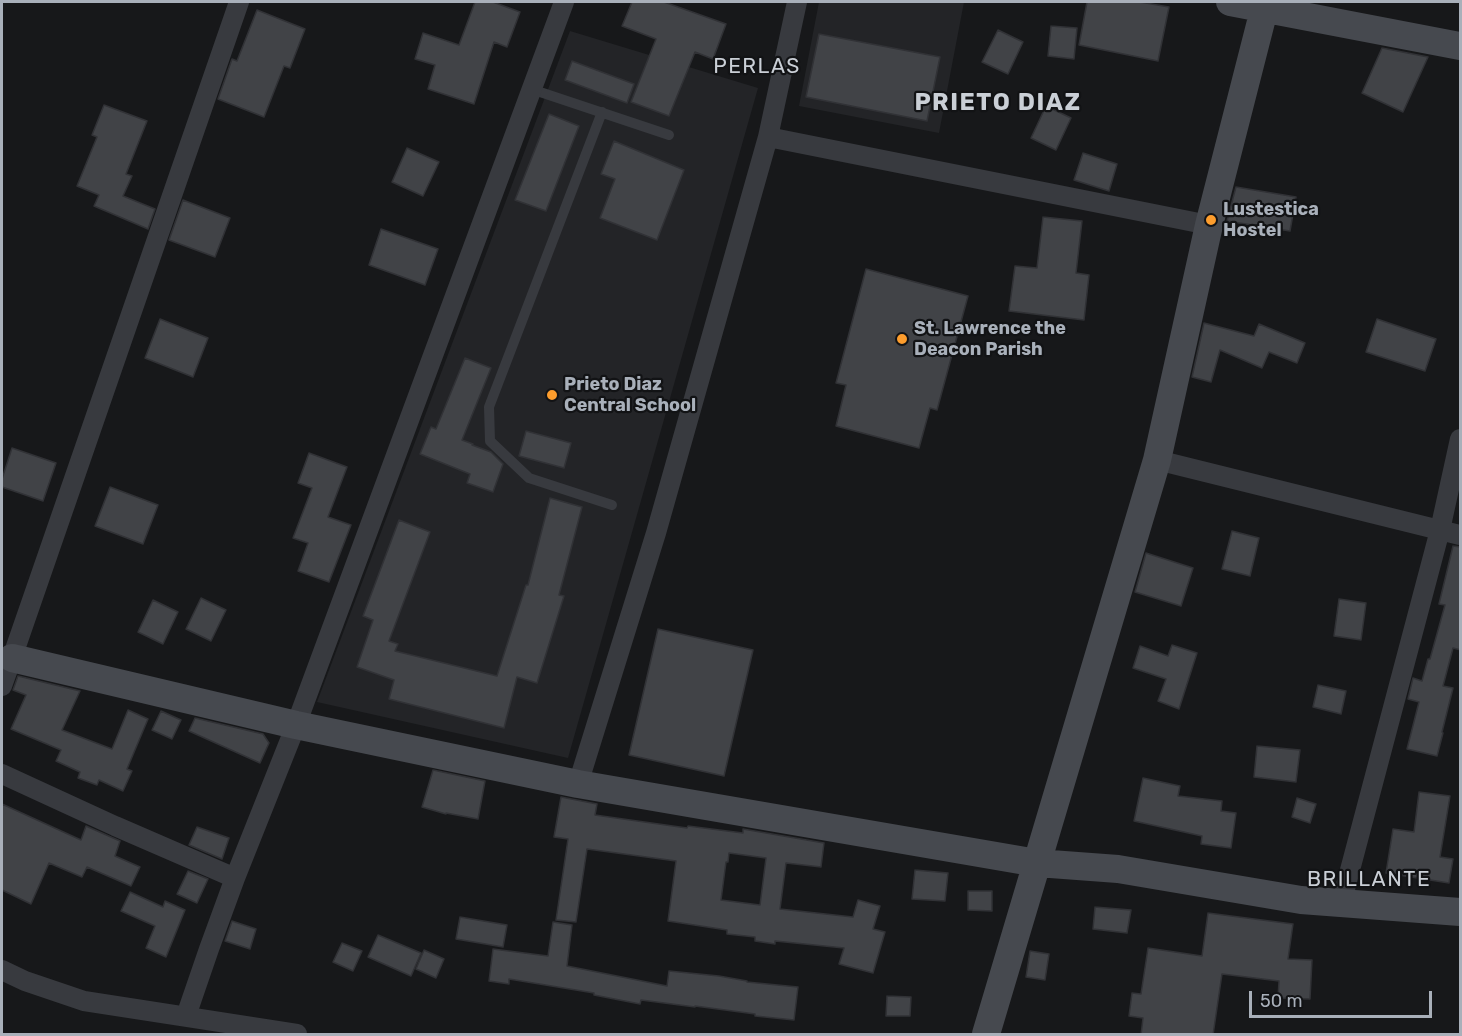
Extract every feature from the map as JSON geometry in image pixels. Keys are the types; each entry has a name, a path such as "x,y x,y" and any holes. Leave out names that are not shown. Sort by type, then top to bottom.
{"street":[{"path":"2,686 7,657 239,2"},
{"path":"186,1016 208,949 296,725 564,2"},
{"path":"578,784 656,533 768,136 797,2"},
{"path":"1230,2 1265,5 1461,46"},
{"path":"986,1035 1157,460 1209,225 1265,5"},
{"path":"768,136 1209,225"},
{"path":"1341,904 1440,530 1461,439"},
{"path":"1157,460 1461,535"},
{"path":"7,657 296,725 578,784 1037,863 1118,869 1300,900 1461,912"},
{"path":"2,774 235,878"},
{"path":"2,970 25,981 84,1001 297,1035"}],"lane":[{"path":"531,89 669,135"},
{"path":"602,112 489,407 490,441 529,478 612,505"}],"shaded area":[{"path":"819,2 964,2 939,133 799,106"},
{"name":"Prieto Diaz Central School","path":"570,31 758,88 568,758 317,702"}],"building":[{"path":"475,2 493,2 520,12 507,47 494,42 474,104 428,89 435,65 415,59 423,33 459,45"},
{"path":"632,2 664,2 726,24 713,59 695,52 669,116 631,102 656,39 622,26"},
{"path":"1087,2 1140,2 1169,7 1158,61 1079,45"},
{"path":"257,10 305,29 290,68 284,66 264,117 218,99 232,59 237,61"},
{"path":"1051,26 1077,28 1074,59 1048,56"},
{"path":"998,30 1023,42 1008,74 982,62"},
{"path":"819,34 940,57 927,121 806,97"},
{"path":"1382,48 1428,57 1403,112 1362,93"},
{"path":"572,61 634,84 627,103 565,80"},
{"path":"104,105 147,121 126,174 132,176 123,196 155,209 148,229 94,206 99,195 77,186 97,137 92,135"},
{"path":"1046,106 1071,118 1056,150 1031,138"},
{"path":"549,114 579,126 546,211 515,200"},
{"path":"614,141 684,170 657,240 600,218 615,179 601,174"},
{"path":"407,148 439,162 423,196 392,182"},
{"path":"1083,153 1117,164 1109,191 1074,180"},
{"path":"1236,187 1296,197 1290,231 1227,221"},
{"path":"183,200 230,218 215,257 169,240"},
{"path":"1043,217 1082,221 1076,273 1089,275 1084,320 1009,311 1015,266 1037,268"},
{"path":"381,229 438,249 425,285 369,265"},
{"name":"St. Lawrence the Deacon Parish","path":"866,269 968,296 937,410 930,408 919,448 836,426 846,385 836,383"},
{"path":"160,319 208,338 193,377 145,358"},
{"path":"1377,319 1436,339 1425,371 1366,352"},
{"path":"1204,323 1254,336 1259,324 1305,343 1297,363 1269,352 1262,368 1220,350 1211,382 1192,377"},
{"path":"465,358 491,368 462,440 491,452 503,464 493,492 467,483 470,474 420,454 431,427 436,429"},
{"path":"526,431 571,443 564,468 519,456"},
{"path":"12,448 56,463 43,501 2,487 2,479"},
{"path":"309,453 347,467 328,517 351,525 329,582 298,571 308,543 293,538 312,488 298,483"},
{"path":"110,487 158,505 143,544 95,526"},
{"path":"550,498 582,507 559,595 564,596 537,683 517,677 504,728 389,699 394,680 357,667 373,620 363,616 399,520 430,532 389,641 398,644 395,651 497,676 526,585 528,585"},
{"path":"1232,531 1259,538 1250,576 1222,569"},
{"path":"1453,546 1461,547 1461,650 1453,648 1443,686 1453,688 1437,756 1407,749 1419,702 1408,699 1413,678 1422,681 1428,659 1430,659 1445,605 1439,604"},
{"path":"1146,553 1193,568 1181,606 1135,592"},
{"path":"201,598 226,610 211,641 186,629"},
{"path":"1339,599 1366,603 1361,640 1334,636"},
{"path":"153,600 178,612 163,644 138,632"},
{"path":"658,629 753,650 724,776 629,755"},
{"path":"1172,645 1197,653 1179,709 1158,701 1166,679 1133,668 1140,646 1168,656"},
{"path":"18,676 80,691 62,730 112,749 128,710 148,719 127,769 132,771 123,791 99,780 97,785 78,778 80,772 56,761 61,750 11,729 26,695 13,690"},
{"path":"1318,685 1346,691 1341,714 1313,707"},
{"path":"161,711 181,720 172,739 152,730"},
{"path":"195,718 263,734 269,743 260,763 189,731"},
{"path":"1257,746 1300,750 1296,782 1254,777"},
{"path":"433,770 485,781 478,819 446,814 422,807"},
{"path":"1143,778 1180,786 1178,796 1222,801 1221,811 1236,813 1231,848 1201,844 1202,836 1134,821"},
{"path":"1419,792 1450,796 1440,857 1453,859 1449,883 1386,873 1393,829 1414,832"},
{"path":"561,797 597,804 595,815 687,828 688,826 743,833 743,829 824,843 821,867 786,863 780,909 853,917 858,900 880,906 873,929 885,932 873,973 839,964 844,948 755,941 755,937 727,934 727,930 668,921 676,861 587,849 576,922 556,920 568,839 554,837","holes":["729,853 766,858 760,905 721,900"]},
{"path":"1297,798 1316,804 1310,823 1292,817"},
{"path":"2,804 81,840 86,826 120,841 115,856 140,867 131,886 87,867 82,877 49,863 31,904 2,890"},
{"path":"197,827 229,838 222,859 189,845"},
{"path":"915,870 948,873 945,901 912,899"},
{"path":"188,871 208,879 197,903 177,894"},
{"path":"968,891 992,891 992,911 968,910"},
{"path":"130,892 163,907 165,901 185,910 166,957 146,948 155,926 121,911"},
{"path":"1095,907 1131,910 1127,933 1093,929"},
{"path":"1208,913 1293,924 1288,959 1312,960 1310,999 1278,998 1279,981 1222,974 1213,1035 1141,1035 1143,1018 1129,1016 1132,993 1141,994 1148,948 1202,956"},
{"path":"460,917 507,925 503,947 456,939"},
{"path":"232,921 256,929 250,949 225,941"},
{"path":"553,922 572,925 567,966 667,986 669,971 798,987 794,1020 641,1000 640,1004 594,995 594,993 509,979 509,984 489,981 493,949 548,956"},
{"path":"378,935 421,953 411,976 368,957"},
{"path":"342,943 362,951 353,971 333,962"},
{"path":"424,950 444,959 436,978 416,969"},
{"path":"1030,951 1049,954 1045,980 1026,977"},
{"path":"887,996 911,997 910,1016 886,1016"}],"place":[{"name":"Lustestica Hostel","path":"1211,220"},
{"name":"St. Lawrence the Deacon Parish","path":"902,339"},
{"name":"Prieto Diaz Central School","path":"552,395"}],"district":[{"name":"PERLAS","path":"757,67"},
{"name":"PRIETO DIAZ","path":"998,103"},
{"name":"BRILLANTE","path":"1369,880"}]}
